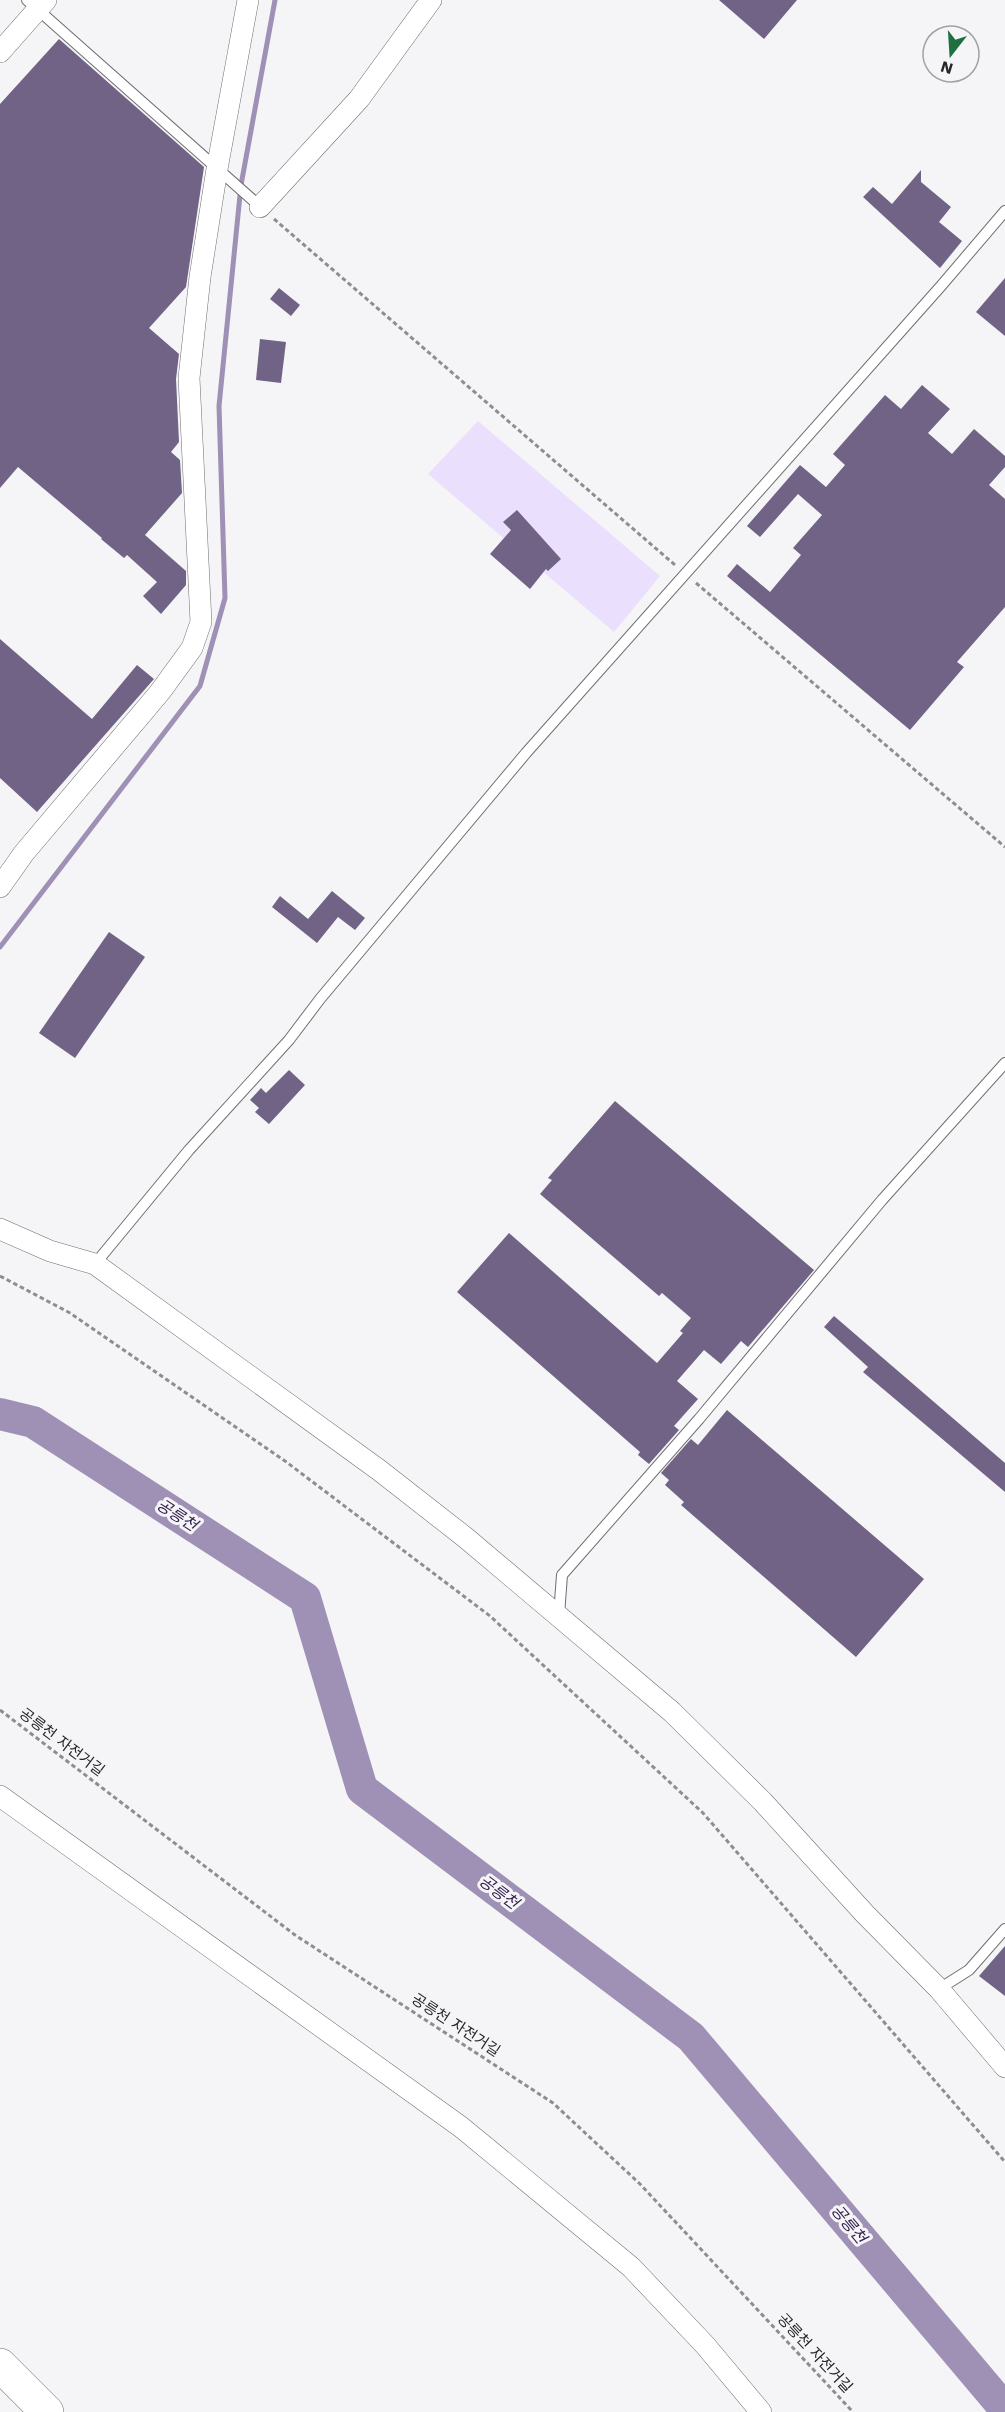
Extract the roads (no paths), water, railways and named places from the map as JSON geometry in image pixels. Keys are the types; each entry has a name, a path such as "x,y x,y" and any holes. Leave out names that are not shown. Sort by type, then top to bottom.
{"main road":[{"path":"0,2365 46,2412"}],"street":[{"path":"0,887 24,853 160,692 192,648 201,622 189,378 200,277 224,175 248,0"},
{"path":"257,204 359,99 431,0"},
{"path":"0,52 37,3"},
{"path":"0,1228 50,1251 96,1264 379,1470 559,1615 672,1712 755,1794 939,1989 1005,2067"},
{"path":"0,1796 461,2127 631,2267 705,2345 761,2412"}],"lane":[{"path":"37,3 257,204"},
{"path":"96,1264 189,1150 289,1040 320,999 526,753 934,295 1005,211"},
{"path":"559,1615 562,1575 699,1419 882,1200 1005,1063"},
{"path":"939,1989 969,1970 1005,1929"}],"waterway":[{"path":"0,947 200,686 225,598 219,406 241,185 275,0"},
{"name":"공릉천","path":"0,1414 33,1422 305,1598 362,1789 691,2037 1005,2409"}]}
